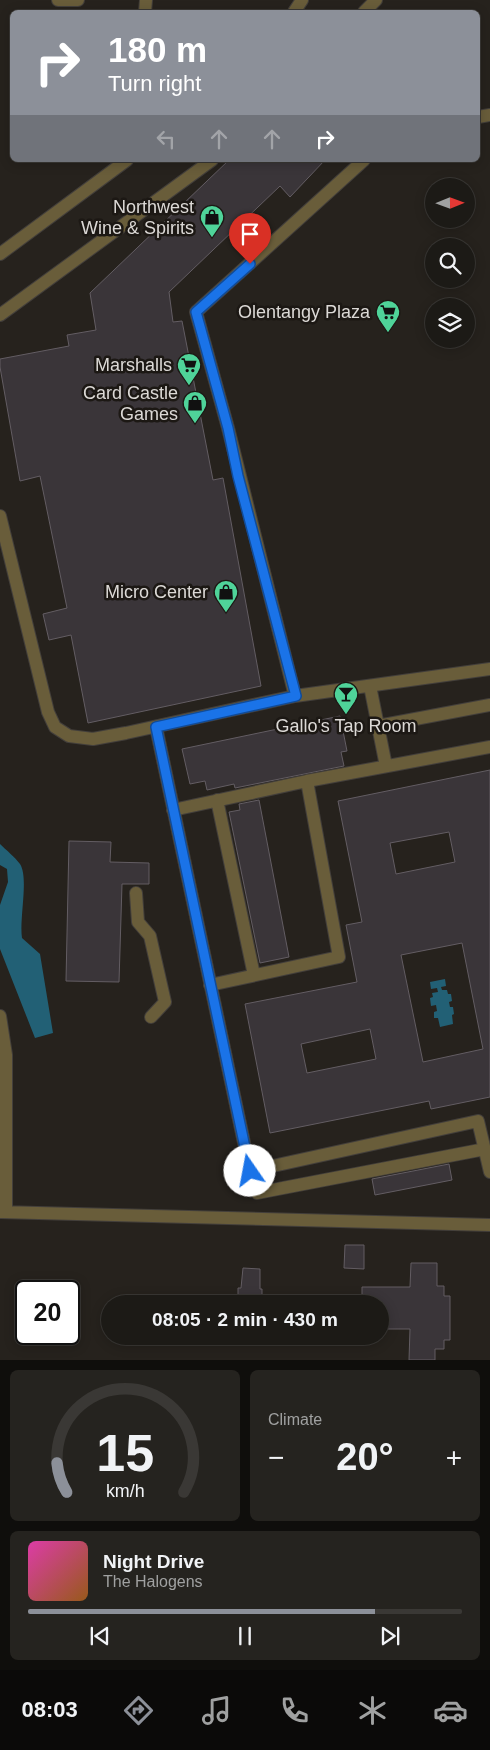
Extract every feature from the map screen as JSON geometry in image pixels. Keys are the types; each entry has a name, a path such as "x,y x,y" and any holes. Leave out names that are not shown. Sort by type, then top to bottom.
{"street":[{"path":"58,0 78,0"},
{"path":"366,10 376,0"},
{"path":"0,254 124,162"},
{"path":"0,315 209,162"},
{"path":"296,696 238,476 228,428 196,312 362,162"},
{"path":"0,516 48,712 55,727 69,736 93,739 296,696 490,669"},
{"path":"370,686 386,766"},
{"path":"378,726 490,705"},
{"path":"156,727 250,1171 257,1194 485,1149"},
{"path":"173,810 307,781 490,746"},
{"path":"210,985 340,957 307,781"},
{"path":"217,800 254,975"},
{"path":"136,893 138,922 150,936 165,1002 152,1017"},
{"path":"0,1016 6,1055 3,1212 490,1226"},
{"path":"250,1171 484,1120 485,1149 490,1172"}],"water":[{"path":"0,844 18,861 23,870 22,938 40,954 53,1033 35,1038 0,949 0,905 8,882 7,869 0,865"},
{"path":"445,979 446,986 441,987 442,990 447,990 448,994 451,994 452,1001 449,1002 450,1007 453,1007 453,1024 440,1027 438,1018 434,1018 434,1012 437,1011 436,1005 431,1006 430,998 433,997 432,993 438,992 437,988 431,989 430,982"}],"building":[{"path":"227,162 323,162 290,197 280,186 169,292 173,322 182,321 213,480 223,478 261,686 88,723 71,635 49,640 43,614 67,608 40,476 20,481 0,359 69,346 67,335 96,330 90,293"},
{"path":"340,716 347,751 341,752 344,766 235,788 234,784 207,790 205,781 190,784 182,749"},
{"path":"490,770 490,1097 431,1109 429,1101 270,1133 245,1004 357,982 346,925 362,922 338,801","holes":["449,832 455,862 396,874 390,843","462,943 483,1049 423,1062 401,955","370,1029 376,1059 307,1073 301,1044"]},
{"path":"259,800 289,957 260,963 229,812 240,810 239,804"},
{"path":"69,841 111,842 110,862 149,863 149,884 122,884 119,982 66,981"},
{"path":"449,1164 452,1180 375,1195 372,1179"},
{"path":"345,1245 364,1245 364,1269 344,1268"},
{"path":"411,1263 437,1263 437,1286 444,1286 444,1296 450,1296 450,1340 444,1340 444,1349 435,1349 435,1360 409,1360 410,1329 389,1329 389,1295 362,1295 362,1287 410,1287"},
{"path":"243,1268 260,1269 260,1289 262,1289 262,1295 238,1295 238,1288 241,1288"}],"place":[{"name":"Northwest Wine & Spirits","path":"212,238"},
{"name":"Olentangy Plaza","path":"388,333"},
{"name":"Marshalls","path":"189,386"},
{"name":"Card Castle Games","path":"195,424"},
{"name":"Micro Center","path":"226,613"},
{"name":"Gallo's Tap Room","path":"346,715"}],"route":[{"path":"250,264 196,312 228,428 238,476 296,696 156,727 250,1171"}]}
